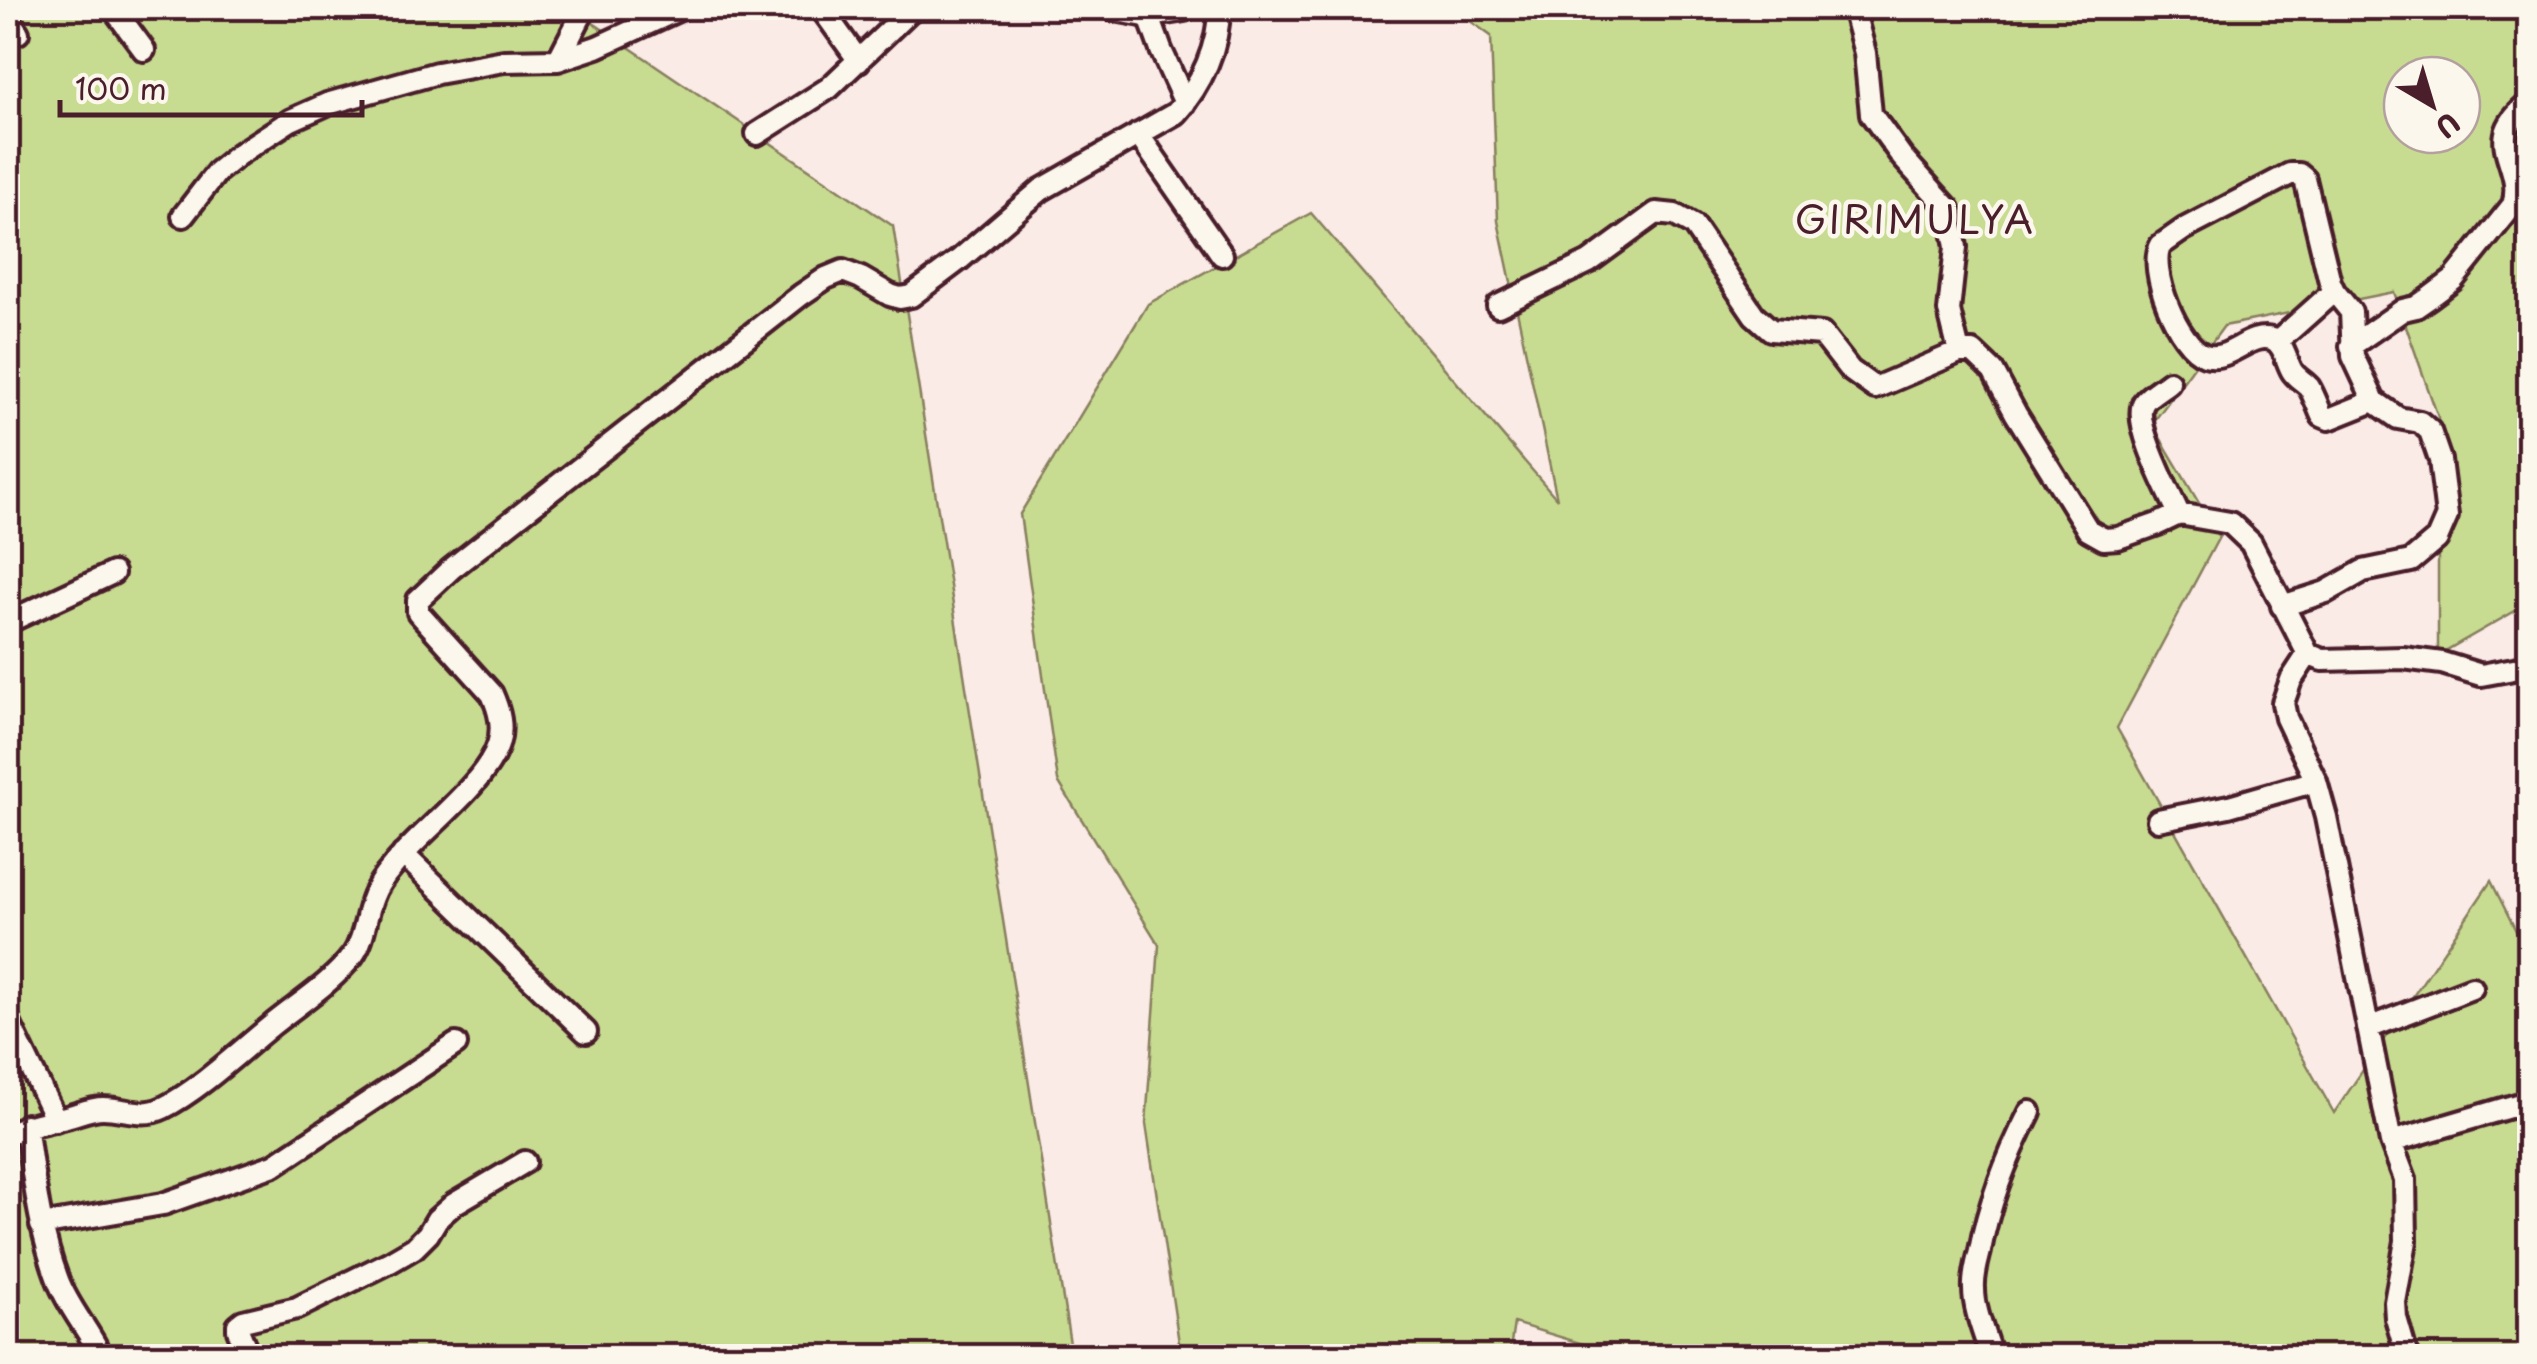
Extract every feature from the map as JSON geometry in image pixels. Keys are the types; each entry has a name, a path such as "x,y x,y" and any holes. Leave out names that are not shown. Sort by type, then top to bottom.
{"street":[{"path":"114,8 144,50"},
{"path":"558,60 585,8"},
{"path":"183,216 217,172 239,154 291,120 327,104 438,72 504,61 558,60 597,47 682,8"},
{"path":"821,8 859,60"},
{"path":"757,134 829,88 913,8"},
{"path":"1115,8 1148,14 1184,8"},
{"path":"101,1356 61,1288 17,1129 101,1108 142,1113 169,1105 325,983 352,956 382,880 475,781 498,744 501,726 492,694 418,612 418,600 488,540 826,278 844,271 890,295 911,296 1042,190 1176,112 1212,56 1219,8"},
{"path":"1852,8 1866,53 1871,114 1902,158 1950,209 1956,247 1949,311 1959,352"},
{"path":"1148,14 1184,103"},
{"path":"2351,346 2453,280 2513,205 2515,179 2504,136 2517,112 2530,103"},
{"path":"1138,134 1222,255"},
{"path":"2282,606 2344,584 2363,570 2411,561 2437,539 2447,516 2440,460 2430,431 2420,422 2398,418 2374,400 2353,356 2351,312 2334,291 2304,180 2298,174 2290,174 2228,205 2161,245 2156,263 2168,307 2197,350 2216,356 2258,339 2273,339 2281,345 2294,375 2308,386 2322,416 2329,419 2374,400"},
{"path":"1498,306 1588,262 1656,214 1675,214 1694,225 1754,316 1771,330 1822,334 1850,370 1874,388 1959,352 1973,352 1993,370 2088,530 2104,539 2118,538 2179,514 2230,522 2251,543 2308,654 2322,660 2403,658 2442,663 2481,676 2530,666"},
{"path":"2277,342 2334,291"},
{"path":"2169,382 2144,402 2140,415 2179,514"},
{"path":"8,622 114,573"},
{"path":"2308,654 2291,680 2283,703 2286,718 2316,781 2326,817 2390,1142 2405,1179 2406,1241 2396,1318 2407,1356"},
{"path":"2158,820 2229,806 2316,781"},
{"path":"403,854 586,1032"},
{"path":"2368,1028 2472,988"},
{"path":"8,1020 56,1120"},
{"path":"41,1225 162,1204 274,1165 456,1044"},
{"path":"2390,1142 2530,1101"},
{"path":"1991,1356 1976,1308 1975,1274 1992,1201 2030,1112"},
{"path":"249,1356 238,1324 297,1308 390,1262 414,1248 454,1204 525,1162"}],"green space":[{"path":"8,8 571,8 893,226 1072,1356 8,1356"},
{"path":"1452,8 2529,8 2529,603 2438,655 2438,417 2394,292 2224,326 2152,424 2219,537 2117,728 2334,1113 2491,881 2529,957 2529,1356 1611,1356 1610,1352 1514,1323 1509,1356 1181,1356 1146,1124 1159,945 1058,781 1020,514 1148,304 1311,213 1557,499 1498,221 1491,36"}],"district":[{"name":"GIRIMULYA","path":"1915,218"}]}
